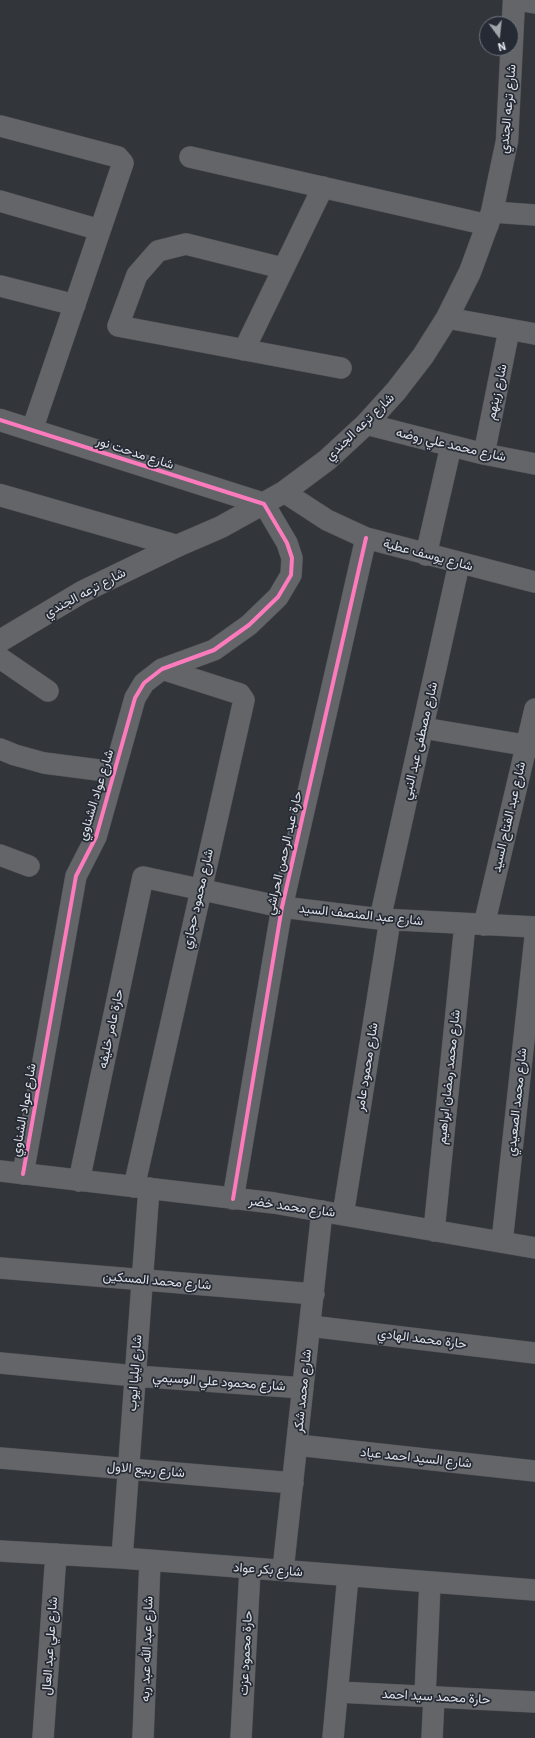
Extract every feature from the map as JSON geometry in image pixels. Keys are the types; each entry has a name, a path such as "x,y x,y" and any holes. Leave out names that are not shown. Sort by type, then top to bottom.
{"main road":[{"name":"شارع ترعه الجندي","path":"0,641 82,592 177,546 221,527 284,492 327,460 366,424 396,391 447,318 470,272 490,218 507,141 514,0"},
{"name":"شارع مدحت نور","path":"0,420 264,504"},
{"path":"0,495 177,546"}],"street":[{"path":"517,0 535,3"},
{"path":"0,126 118,157 123,163 32,430"},
{"path":"190,157 323,187 490,218 535,215"},
{"path":"244,350 282,268 323,187"},
{"path":"0,201 100,230"},
{"path":"282,268 186,244 158,251 137,275 118,326 341,368"},
{"path":"0,286 75,305"},
{"path":"447,318 535,334"},
{"name":"شارع زينهم","path":"484,454 509,330"},
{"name":"شارع محمد علي روضه","path":"366,424 484,454 535,464"},
{"path":"426,555 451,446"},
{"name":"شارع يوسف عطية","path":"284,492 327,520 366,538 459,564 535,582"},
{"name":"شارع عواد الشناوي","path":"23,1174 76,876 96,837 135,698 144,683 162,670 214,650 249,625 278,597 291,575 292,558 287,543 264,504"},
{"name":"حارة عبد الرحمن الحراشي","path":"232,1199 282,907 366,538"},
{"name":"شارع مصطفى عبد النبي","path":"385,920 423,728 459,564"},
{"path":"0,658 48,691"},
{"name":"شارع محمود حجازي","path":"142,1188 200,889 244,700 240,694 162,670"},
{"name":"شارع عبد الفتاح السيد","path":"475,924 531,746 535,709"},
{"path":"423,728 531,746"},
{"path":"0,749 44,763 114,772"},
{"path":"0,855 29,866"},
{"name":"شارع عبد المنصف السيد","path":"143,877 282,907 385,920 535,927"},
{"name":"حارة عامر خليفه","path":"79,1181 143,877"},
{"name":"شارع محمود عامر","path":"343,1215 385,920"},
{"name":"شارع محمد رمضان ابراهيم","path":"434,1231 475,924"},
{"name":"شارع محمد الصعيدي","path":"502,1242 535,938"},
{"name":"شارع محمد خضر","path":"0,1171 322,1211 535,1248"},
{"name":"شارع ايليا ايوب","path":"122,1558 143,1279 142,1188"},
{"name":"شارع محمد شكر","path":"283,1570 322,1211"},
{"name":"شارع محمد المسكين","path":"0,1268 314,1294"},
{"name":"حارة محمد الهادي","path":"310,1326 535,1352"},
{"name":"شارع محمود علي الوسيمي","path":"0,1363 135,1376 303,1388"},
{"name":"شارع السيد احمد عياد","path":"297,1445 535,1471"},
{"name":"شارع ربيع الاول","path":"0,1458 293,1483"},
{"name":"شارع بكر عواد","path":"0,1551 122,1558 535,1590"},
{"name":"شارع علي عبد العال","path":"44,1738 56,1554"},
{"name":"شارع عبد الله عبد ربه","path":"143,1738 150,1561"},
{"name":"حارة محمود عزت","path":"241,1738 250,1569"},
{"path":"333,1738 348,1576"},
{"path":"430,1582 430,1696 432,1738"},
{"name":"حارة محمد سيد احمد","path":"338,1692 535,1702"}],"cycle path":[{"path":"0,420 264,504 287,543 292,558 291,575 278,597 249,625 214,650 162,669 144,683 135,698 96,837 76,876 23,1174"},
{"path":"233,1199 282,907 366,538"}]}
